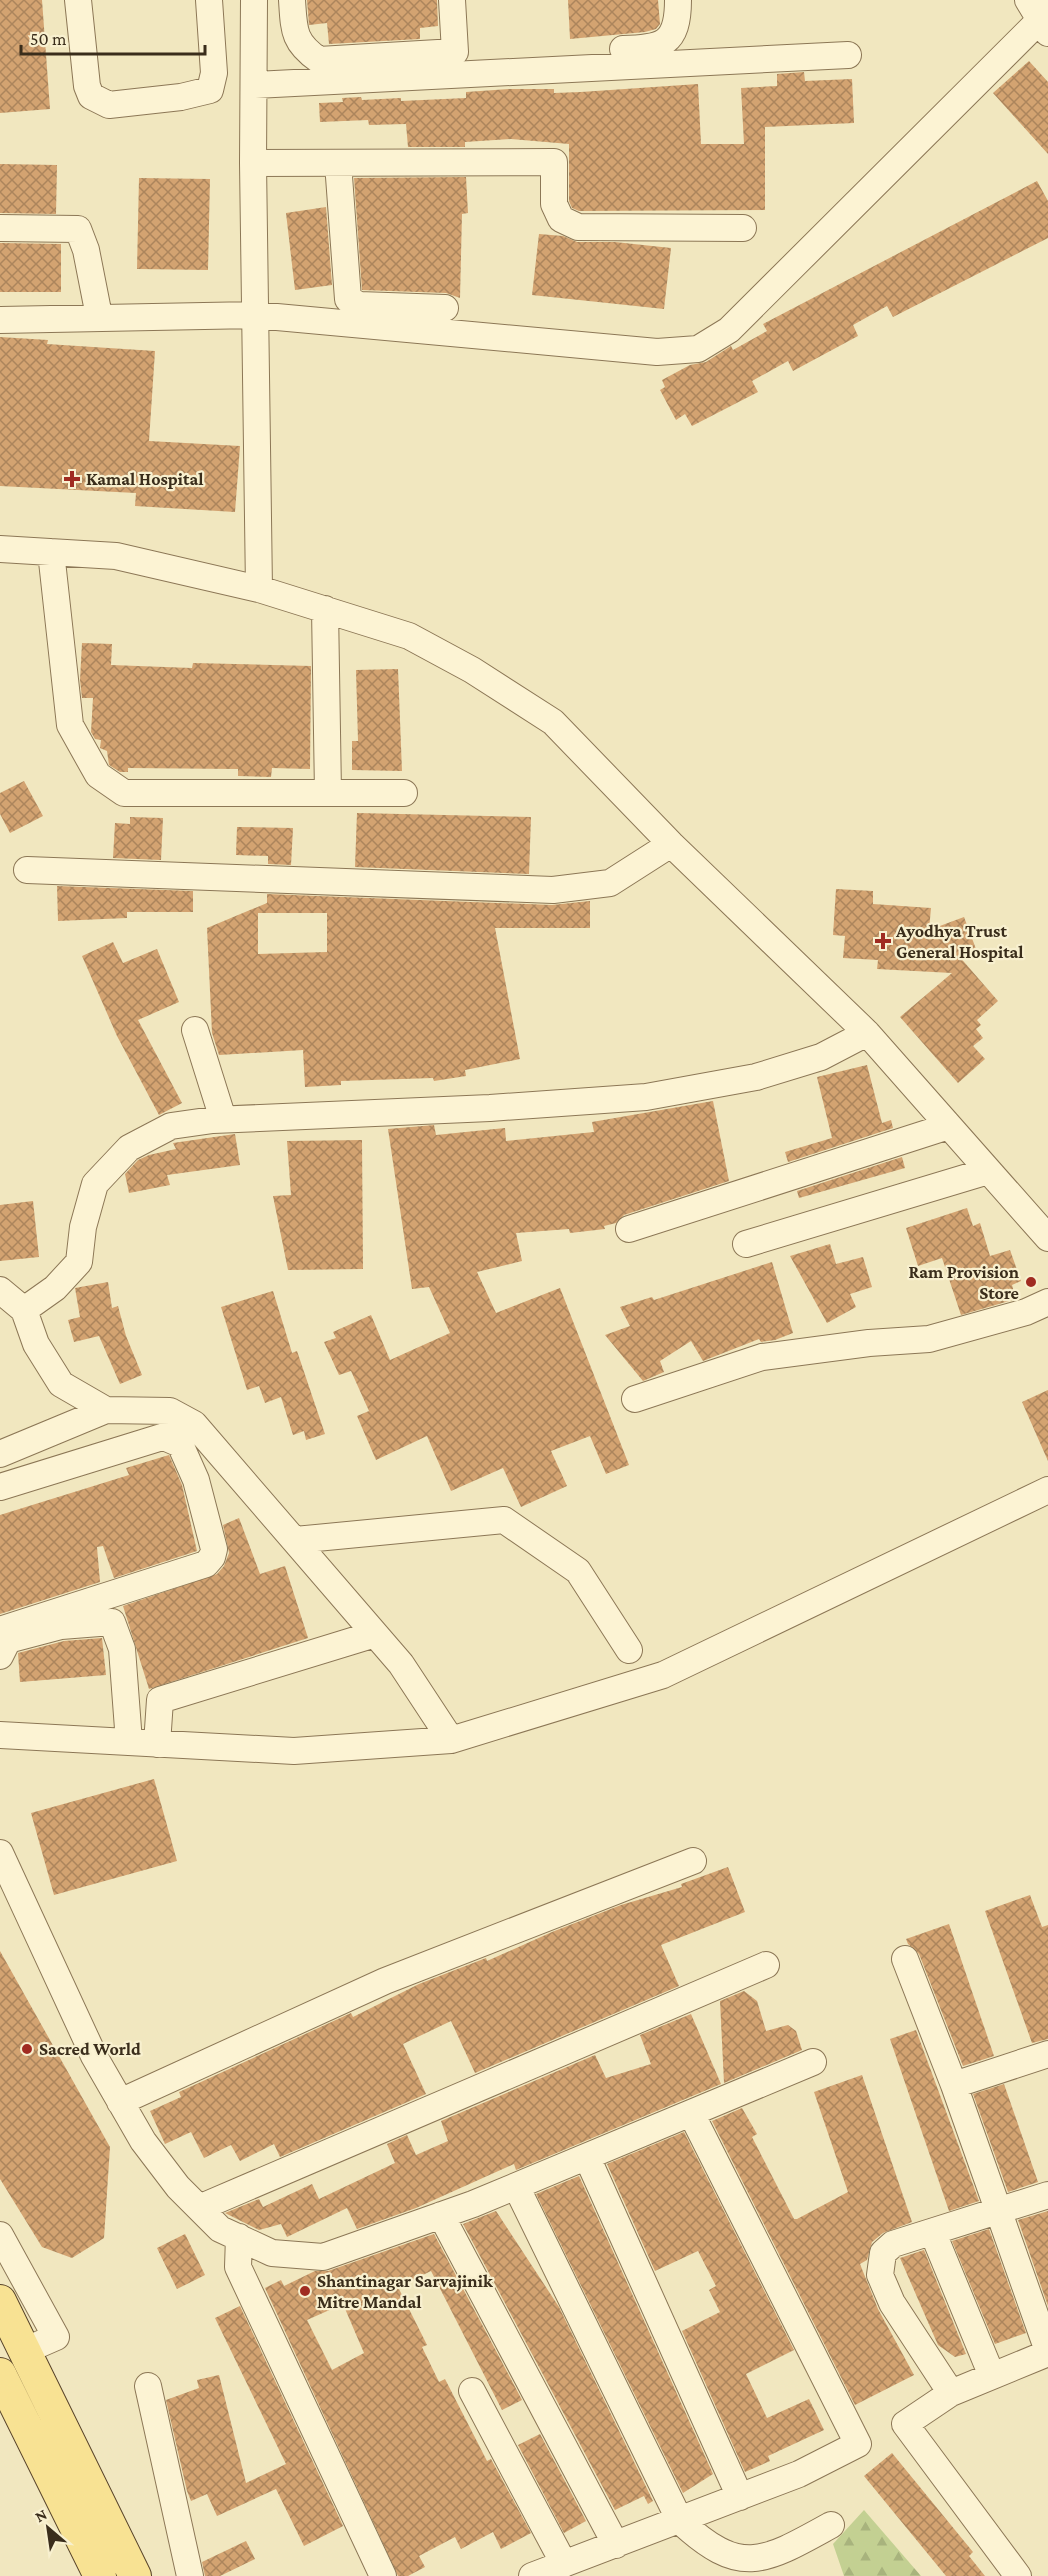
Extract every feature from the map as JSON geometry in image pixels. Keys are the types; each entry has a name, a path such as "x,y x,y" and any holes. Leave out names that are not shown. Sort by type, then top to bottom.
{"main road":[{"path":"0,2301 130,2566"},
{"path":"0,2374 95,2575"}],"street":[{"path":"78,0 87,86 91,96 109,105 181,97 210,90 214,73 209,0"},
{"path":"254,0 253,163 259,588"},
{"path":"292,0 295,34 303,49 319,60 455,52 452,0"},
{"path":"555,52 656,48 669,39 672,33 678,17 678,0"},
{"path":"0,320 99,316 255,315 626,350 657,352 698,349 729,330 1041,16"},
{"path":"255,86 848,55"},
{"path":"253,163 554,162 554,204 561,219 578,227 743,228"},
{"path":"338,163 348,299 359,305 445,308"},
{"path":"0,228 78,229 86,250 99,316"},
{"path":"0,549 116,556 259,588 410,636 472,670 553,722 670,844 867,1034 1048,1238"},
{"path":"51,552 70,725 98,775 124,793 404,793"},
{"path":"325,609 328,793"},
{"path":"27,870 554,890 610,883 670,844"},
{"path":"195,1030 223,1119"},
{"path":"24,1310 55,1288 79,1262 83,1227 94,1184 129,1148 171,1126 223,1119 490,1108 646,1097 756,1077 821,1057 867,1034"},
{"path":"628,1229 948,1126"},
{"path":"746,1244 988,1171"},
{"path":"0,1290 24,1310 36,1344 61,1384 106,1410"},
{"path":"635,1399 762,1357 869,1343 929,1340 1026,1312 1048,1302"},
{"path":"0,1454 106,1410 170,1411 194,1424 401,1664 451,1740"},
{"path":"0,1487 164,1437 194,1424"},
{"path":"0,1629 206,1563 212,1557 214,1549 192,1471 180,1444 164,1437"},
{"path":"0,1735 294,1751 451,1740 663,1675 1048,1490"},
{"path":"295,1540 504,1520 578,1571 629,1650"},
{"path":"0,1656 8,1640 61,1626 112,1622 122,1649 129,1742"},
{"path":"157,1744 160,1700 375,1634"},
{"path":"0,1853 94,2056 157,2160 178,2187 220,2229 272,2253 323,2257 441,2216 813,2062"},
{"path":"120,2102 385,1981 693,1861"},
{"path":"905,1959 954,2085 1048,2352 951,2393 905,2424 1018,2576"},
{"path":"199,2208 766,1965"},
{"path":"954,2085 1048,2054"},
{"path":"532,2576 800,2474 858,2444 691,2113"},
{"path":"587,2157 740,2497"},
{"path":"516,2186 680,2521 701,2547 727,2565 756,2567 831,2525"},
{"path":"951,2393 892,2303 880,2276 883,2253 893,2244 999,2213 1048,2195"},
{"path":"441,2216 615,2545"},
{"path":"933,2233 992,2376"},
{"path":"0,2235 56,2337 24,2351"},
{"path":"239,2237 238,2267 383,2576"},
{"path":"148,2386 190,2576"},
{"path":"472,2391 564,2564"},
{"path":"95,2575 130,2566"}],"green space":[{"path":"864,2510 921,2576 844,2576 833,2544"}],"building":[{"path":"0,0 42,0 50,109 0,113"},
{"path":"307,0 437,0 438,26 420,28 420,39 329,44 327,23 309,25"},
{"path":"568,0 658,0 660,24 656,29 645,32 570,39"},
{"path":"1029,61 1048,82 1048,154 993,93"},
{"path":"804,72 805,81 852,79 854,123 765,127 765,210 579,211 572,208 569,201 569,144 511,139 465,142 465,147 408,147 406,124 369,125 368,120 320,122 319,103 343,102 342,98 361,97 362,100 401,98 401,101 466,98 466,92 509,89 554,89 554,93 698,84 701,144 744,144 741,88 777,86 777,74"},
{"path":"0,164 57,165 56,214 0,213"},
{"path":"466,177 468,213 462,214 460,298 446,293 362,290 354,178"},
{"path":"139,178 210,179 208,270 137,269"},
{"path":"1037,181 1048,201 1048,238 893,317 887,306 853,325 858,336 793,371 788,361 752,381 758,392 692,426 685,414 676,420 660,390 665,387 662,380 690,365 706,362 731,346 733,350 767,331 763,324"},
{"path":"326,207 332,285 295,290 286,213"},
{"path":"539,234 563,236 577,242 615,242 671,248 664,309 532,295"},
{"path":"0,243 61,244 61,292 0,292"},
{"path":"0,337 48,340 47,344 155,351 149,441 240,446 235,512 135,506 136,493 0,486"},
{"path":"82,643 112,644 111,665 192,668 193,663 311,666 310,769 272,768 271,777 238,776 238,769 128,768 128,772 120,772 109,765 107,751 100,748 101,740 95,739 91,732 93,698 82,698 80,680"},
{"path":"398,669 402,771 352,770 352,741 358,741 356,670"},
{"path":"24,781 43,816 10,833 0,814 0,793"},
{"path":"357,813 531,817 529,874 355,867"},
{"path":"130,817 163,818 161,860 113,858 115,823 130,824"},
{"path":"237,827 293,828 291,865 268,864 268,856 236,855"},
{"path":"57,886 193,891 193,912 127,912 127,918 58,921"},
{"path":"836,889 873,891 873,904 931,908 929,930 964,917 976,949 958,955 998,1001 977,1020 981,1025 976,1029 983,1038 973,1046 985,1059 958,1083 900,1017 952,973 877,969 878,960 843,958 845,936 833,935"},
{"path":"267,894 552,905 590,901 590,928 495,928 520,1059 465,1070 466,1076 434,1081 433,1078 341,1081 341,1085 305,1087 303,1050 219,1055 212,1033 207,928 267,903","holes":["258,913 327,913 327,952 258,954"]},
{"path":"113,942 123,963 157,949 179,1002 138,1020 182,1103 159,1115 117,1036 82,956"},
{"path":"867,1065 882,1123 891,1120 893,1128 788,1162 785,1152 832,1138 817,1077"},
{"path":"713,1101 729,1181 624,1215 616,1223 604,1226 605,1229 570,1233 569,1229 516,1233 522,1261 477,1272 496,1313 560,1288 629,1465 606,1474 590,1436 551,1451 567,1486 521,1507 503,1468 451,1491 427,1436 376,1460 357,1416 369,1411 351,1371 339,1375 324,1342 336,1338 333,1332 371,1315 390,1360 450,1333 429,1287 412,1289 388,1129 434,1125 436,1135 505,1128 506,1141 594,1132 592,1122"},
{"path":"235,1134 240,1165 167,1175 170,1185 129,1193 125,1174 138,1160 176,1149 173,1143"},
{"path":"362,1140 363,1269 288,1270 273,1196 291,1195 287,1141"},
{"path":"902,1157 905,1168 799,1198 797,1191"},
{"path":"33,1201 39,1257 0,1261 0,1205"},
{"path":"967,1208 973,1226 980,1223 990,1256 1010,1250 1021,1281 1012,1285 1016,1299 961,1315 942,1258 918,1266 906,1228"},
{"path":"830,1244 836,1264 863,1257 872,1287 850,1294 856,1307 827,1323 790,1256"},
{"path":"772,1262 793,1333 775,1340 761,1342 759,1339 703,1361 691,1341 660,1361 664,1372 643,1381 605,1335 630,1326 620,1307 652,1297 654,1300"},
{"path":"108,1282 112,1308 118,1306 126,1336 142,1375 120,1384 99,1336 74,1342 68,1320 80,1317 75,1288"},
{"path":"273,1291 292,1353 297,1351 325,1434 306,1440 304,1431 293,1435 281,1397 265,1403 259,1386 247,1390 221,1307"},
{"path":"1048,1390 1048,1461 1022,1402"},
{"path":"169,1455 182,1485 197,1551 114,1578 103,1546 97,1547 100,1582 0,1614 0,1515 129,1475 126,1468"},
{"path":"239,1518 260,1574 285,1566 308,1638 149,1689 123,1606 217,1574 224,1566 229,1553 223,1525"},
{"path":"102,1638 106,1675 20,1682 18,1653 64,1641"},
{"path":"154,1779 177,1861 54,1895 31,1813"},
{"path":"728,1867 745,1912 661,1945 679,1986 475,2073 451,2021 403,2044 426,2094 280,2157 274,2144 240,2161 231,2145 204,2158 191,2132 165,2144 150,2111 181,2097 179,2092 351,2013 353,2017 419,1984 486,1958 487,1961 621,1905 682,1887 681,1884"},
{"path":"1030,1895 1042,1927 1048,1925 1048,2039 1032,2043 985,1911"},
{"path":"949,1924 994,2056 963,2066 919,1954 906,1939"},
{"name":"Sacred World","path":"0,1951 110,2147 104,2238 72,2258 42,2247 0,2179"},
{"path":"744,1991 757,2001 766,2031 788,2025 796,2031 802,2050 724,2083 720,2001"},
{"path":"691,2014 721,2084 516,2170 514,2164 416,2208 357,2229 347,2208 287,2237 281,2224 259,2230 225,2213 259,2199 263,2207 312,2184 319,2199 395,2163 387,2144 407,2135 416,2155 448,2141 441,2121 595,2055 606,2078 651,2064 640,2035"},
{"path":"916,2030 979,2201 949,2211 890,2039"},
{"path":"862,2075 912,2222 883,2233 872,2242 867,2260 860,2264 878,2309 914,2375 855,2405 712,2121 742,2108 757,2134 752,2137 794,2219 797,2219 848,2192 814,2092"},
{"path":"1004,2084 1038,2182 1008,2192 973,2094"},
{"path":"684,2132 794,2350 746,2374 767,2418 809,2399 824,2430 768,2456 770,2461 745,2472 682,2331 720,2312 709,2290 716,2286 698,2251 655,2271 607,2164"},
{"path":"579,2176 713,2474 683,2493 536,2194"},
{"path":"496,2211 559,2307 653,2501 648,2504 644,2496 615,2510 463,2224"},
{"path":"1048,2211 1048,2306 1018,2220"},
{"path":"989,2229 1026,2333 995,2344 952,2241"},
{"path":"185,2234 205,2275 177,2289 157,2248"},
{"path":"434,2234 522,2400 502,2410 431,2271 398,2287 427,2345 422,2347 439,2382 445,2379 487,2461 491,2459 531,2533 501,2549 493,2532 461,2549 455,2537 419,2556 425,2567 408,2576 398,2576 265,2288 281,2280 284,2286 315,2271 328,2271","holes":["343,2304 364,2353 332,2370 307,2320"]},
{"path":"924,2250 966,2354 955,2357 938,2345 900,2258"},
{"path":"240,2306 343,2526 304,2546 276,2489 217,2516 207,2494 191,2501 187,2491 166,2400 199,2388 197,2380 219,2375 246,2483 286,2464 215,2318"},
{"path":"540,2434 586,2521 564,2533 518,2445"},
{"path":"892,2453 973,2552 969,2556 985,2576 946,2576 864,2476"},
{"path":"246,2541 255,2559 220,2576 205,2576 202,2562"}],"place":[{"name":"Kamal Hospital","path":"72,479"},
{"name":"Ayodhya Trust General Hospital","path":"883,941"},
{"name":"Ram Provision Store","path":"1031,1282"},
{"name":"Sacred World","path":"27,2049"},
{"name":"Shantinagar Sarvajinik Mitre Mandal","path":"305,2291"}]}
